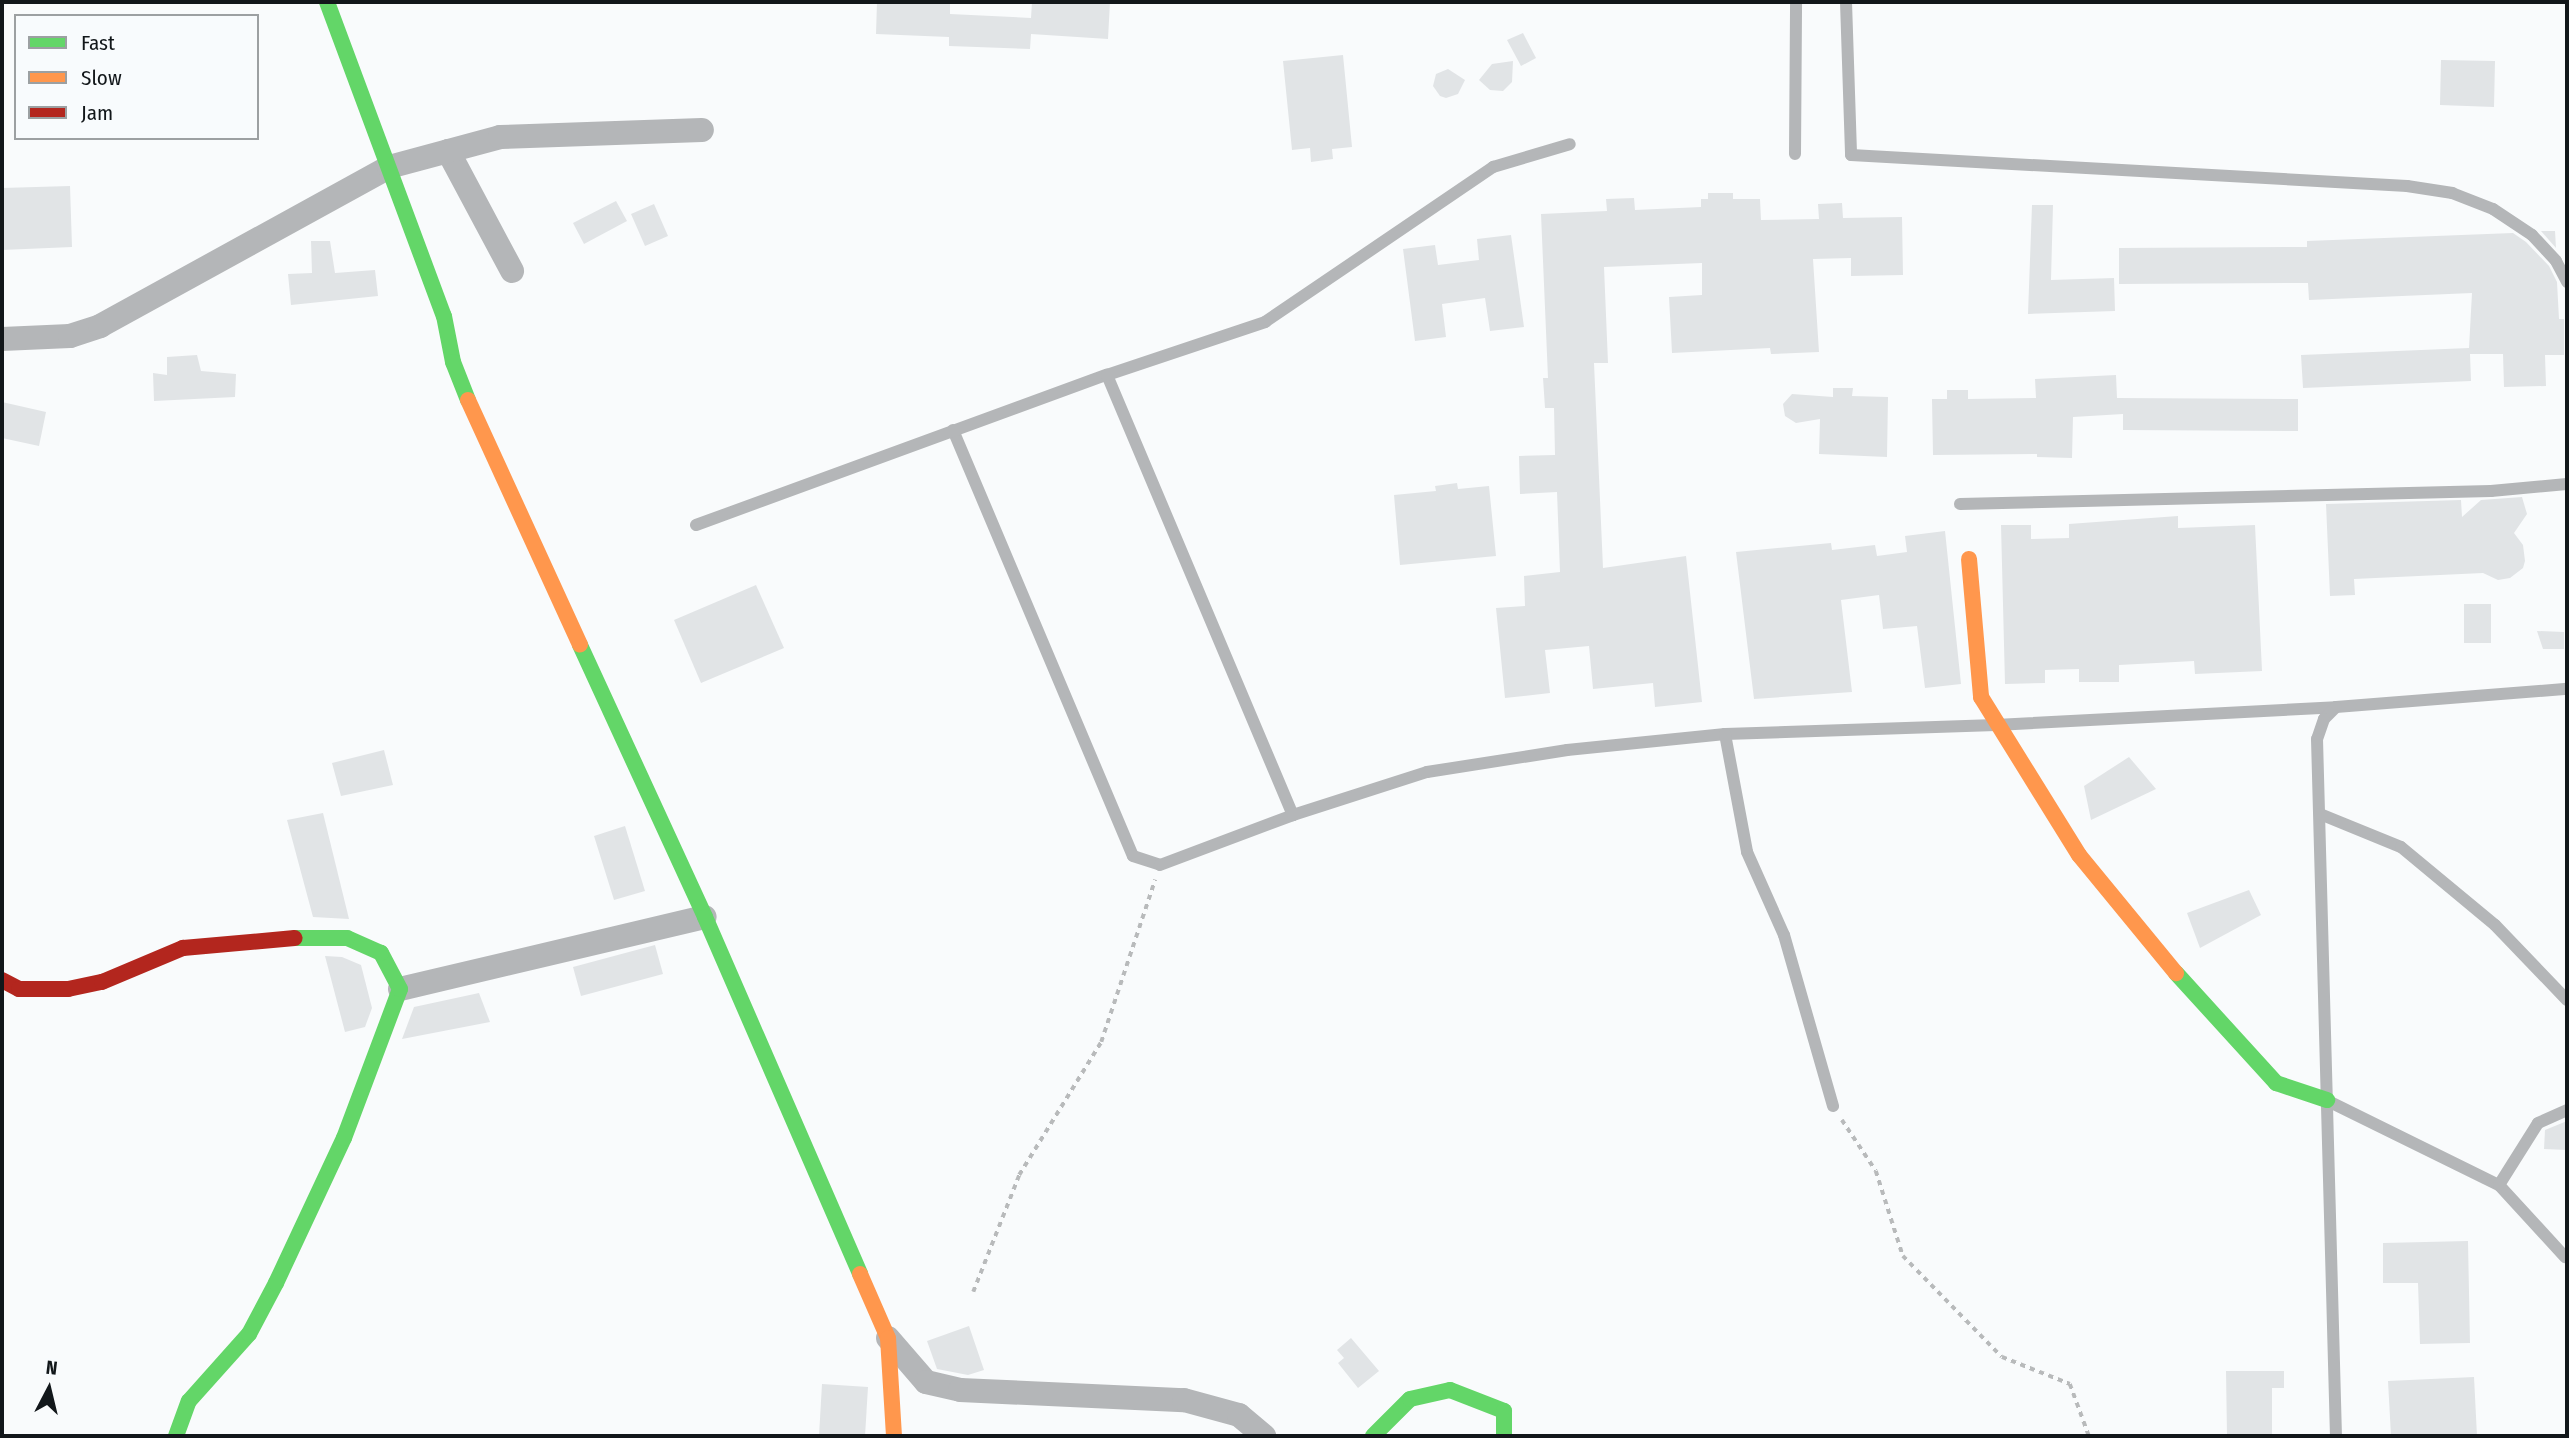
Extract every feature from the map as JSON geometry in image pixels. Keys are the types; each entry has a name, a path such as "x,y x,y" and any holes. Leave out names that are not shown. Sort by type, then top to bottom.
{"street":[{"path":"327,2 444,316 453,362 464,391 705,917 888,1338 926,1382 960,1390 1184,1399 1239,1415 1264,1436"},
{"path":"2,339 71,336 100,326 389,167 500,137 702,130"},
{"path":"448,151 512,271"},
{"path":"1969,559 1981,697 2079,855 2150,945 2276,1083 2327,1100"},
{"path":"400,989 705,917"},
{"path":"2,980 19,989 68,989 102,982 183,948 313,936 347,938 381,953 400,989 344,1138 276,1283 248,1334 190,1401 176,1436"},
{"path":"888,1338 894,1436"},
{"path":"1373,1436 1409,1399 1450,1390 1504,1411 1504,1436"}],"lane":[{"path":"1795,154 1796,2"},
{"path":"1846,2 1851,155 2407,186 2452,193 2493,209 2532,235 2557,261 2567,282"},
{"path":"696,525 1107,375 1265,322 1493,167 1570,144"},
{"path":"1107,375 1293,815"},
{"path":"953,430 1133,856 1160,865 1293,815 1427,772 1567,750 1725,734 1996,725 2336,707 2567,689"},
{"path":"1960,504 2491,491 2567,484"},
{"path":"2336,707 2323,719 2318,739 2336,1436"},
{"path":"1725,734 1747,852 1784,935 1833,1106"},
{"path":"2320,814 2401,847 2495,925 2567,1000"},
{"path":"2327,1100 2499,1185 2565,1257"},
{"path":"2499,1185 2538,1123 2567,1110"}],"path":[{"path":"973,1292 1019,1175 1101,1042 1160,865"},
{"path":"1833,1106 1876,1171 1903,1256 2002,1357 2070,1384 2089,1436"}],"building":[{"path":"877,2 950,2 950,14 1031,18 1032,2 1110,2 1108,39 1031,34 1030,49 949,46 949,37 876,34"},
{"path":"1523,33 1536,58 1521,66 1507,40"},
{"path":"1343,55 1352,147 1332,149 1333,159 1311,162 1310,148 1292,150 1283,61"},
{"path":"2441,60 2495,61 2494,107 2440,105"},
{"path":"1513,61 1512,82 1503,91 1490,90 1479,80 1492,64"},
{"path":"1448,69 1465,80 1458,94 1446,98 1440,96 1433,86 1436,74"},
{"path":"70,186 72,247 2,250 2,188"},
{"path":"1708,193 1733,193 1733,199 1760,199 1761,220 1819,219 1818,204 1842,203 1843,218 1902,217 1903,275 1851,276 1851,258 1813,259 1819,352 1771,354 1770,348 1672,353 1669,297 1702,295 1702,263 1604,267 1608,363 1594,363 1603,568 1686,556 1702,702 1655,707 1653,683 1593,689 1589,646 1545,650 1550,693 1505,698 1496,608 1525,606 1524,576 1560,572 1557,492 1520,494 1519,456 1555,455 1554,408 1545,408 1543,378 1548,378 1541,214 1607,211 1606,199 1634,198 1635,210 1701,207 1701,199 1708,199"},
{"path":"616,201 627,221 584,244 573,223"},
{"path":"654,204 668,236 645,246 631,214"},
{"path":"2032,205 2053,205 2051,280 2114,278 2115,311 2028,314"},
{"path":"2541,231 2555,231 2556,248"},
{"path":"2513,233 2526,242 2549,266 2557,282 2559,319 2564,319 2564,355 2545,355 2546,386 2504,387 2503,354 2470,354 2471,381 2303,388 2301,355 2469,348 2472,293 2309,300 2308,283 2119,284 2119,248 2307,247 2307,241"},
{"path":"1511,235 1524,327 1490,331 1485,298 1442,304 1446,337 1415,341 1403,249 1435,245 1438,265 1479,260 1477,239"},
{"path":"311,241 330,241 335,273 375,270 378,296 291,305 288,274 312,273"},
{"path":"197,355 201,371 236,374 235,397 154,401 153,373 167,375 167,357"},
{"path":"2116,375 2117,398 2298,399 2298,431 2123,430 2123,414 2073,417 2072,458 2037,457 2037,454 1933,455 1932,399 1947,399 1947,390 1968,390 1968,399 2036,398 2035,379"},
{"path":"1833,388 1853,388 1852,396 1888,397 1887,457 1819,454 1820,419 1796,423 1785,416 1783,404 1792,394 1833,397"},
{"path":"2,402 46,412 39,446 2,438"},
{"path":"1457,483 1458,489 1489,486 1496,556 1400,565 1394,495 1436,491 1435,486"},
{"path":"2522,497 2527,514 2514,533 2523,545 2525,561 2523,568 2510,578 2498,580 2483,573 2354,579 2355,595 2330,596 2326,504 2461,500 2462,517 2481,500"},
{"path":"2178,516 2178,528 2255,525 2262,671 2195,674 2194,661 2119,665 2119,682 2079,682 2079,669 2045,670 2045,683 2005,684 2001,525 2031,525 2031,539 2069,538 2069,524"},
{"path":"1945,531 1961,684 1925,688 1917,626 1883,629 1879,595 1841,600 1852,692 1754,699 1736,552 1831,543 1832,550 1875,545 1877,556 1907,552 1905,536"},
{"path":"756,585 784,648 701,683 674,620"},
{"path":"2464,604 2491,604 2491,643 2464,643"},
{"path":"2537,631 2564,632 2564,649 2543,649"},
{"path":"384,750 393,785 341,796 332,763"},
{"path":"2129,757 2156,789 2091,820 2084,786"},
{"path":"323,813 349,919 313,917 287,820"},
{"path":"625,826 645,891 614,900 594,836"},
{"path":"2249,890 2261,915 2200,948 2187,913"},
{"path":"655,945 663,974 581,996 573,967"},
{"path":"325,956 342,957 361,965 372,1008 365,1027 345,1032"},
{"path":"479,993 490,1022 402,1039 414,1007"},
{"path":"2567,1121 2567,1150 2544,1149 2545,1130"},
{"path":"2468,1241 2470,1343 2420,1344 2418,1283 2383,1283 2383,1243"},
{"path":"969,1326 984,1370 968,1375 937,1369 927,1341"},
{"path":"1351,1338 1379,1371 1358,1388 1338,1363 1344,1358 1337,1350"},
{"path":"2226,1371 2284,1371 2284,1388 2272,1388 2272,1436 2227,1436"},
{"path":"2474,1377 2477,1436 2391,1436 2388,1381"},
{"path":"822,1384 868,1387 865,1436 819,1436"}],"traffic: fast":[{"path":"327,2 444,316 453,362 468,400"},
{"path":"580,645 705,917 860,1274"},
{"path":"176,1436 189,1401 249,1334 276,1283 344,1138 400,989 381,953 347,938 295,938"},
{"path":"2176,973 2276,1083 2327,1100"},
{"path":"1373,1436 1410,1399 1450,1390 1504,1411 1504,1436"}],"traffic: slow":[{"path":"468,400 580,645"},
{"path":"1969,559 1981,697 2079,855 2176,973"},
{"path":"860,1274 888,1338 894,1436"}],"traffic: jam":[{"path":"2,980 19,989 68,989 102,982 183,948 295,938"}]}
